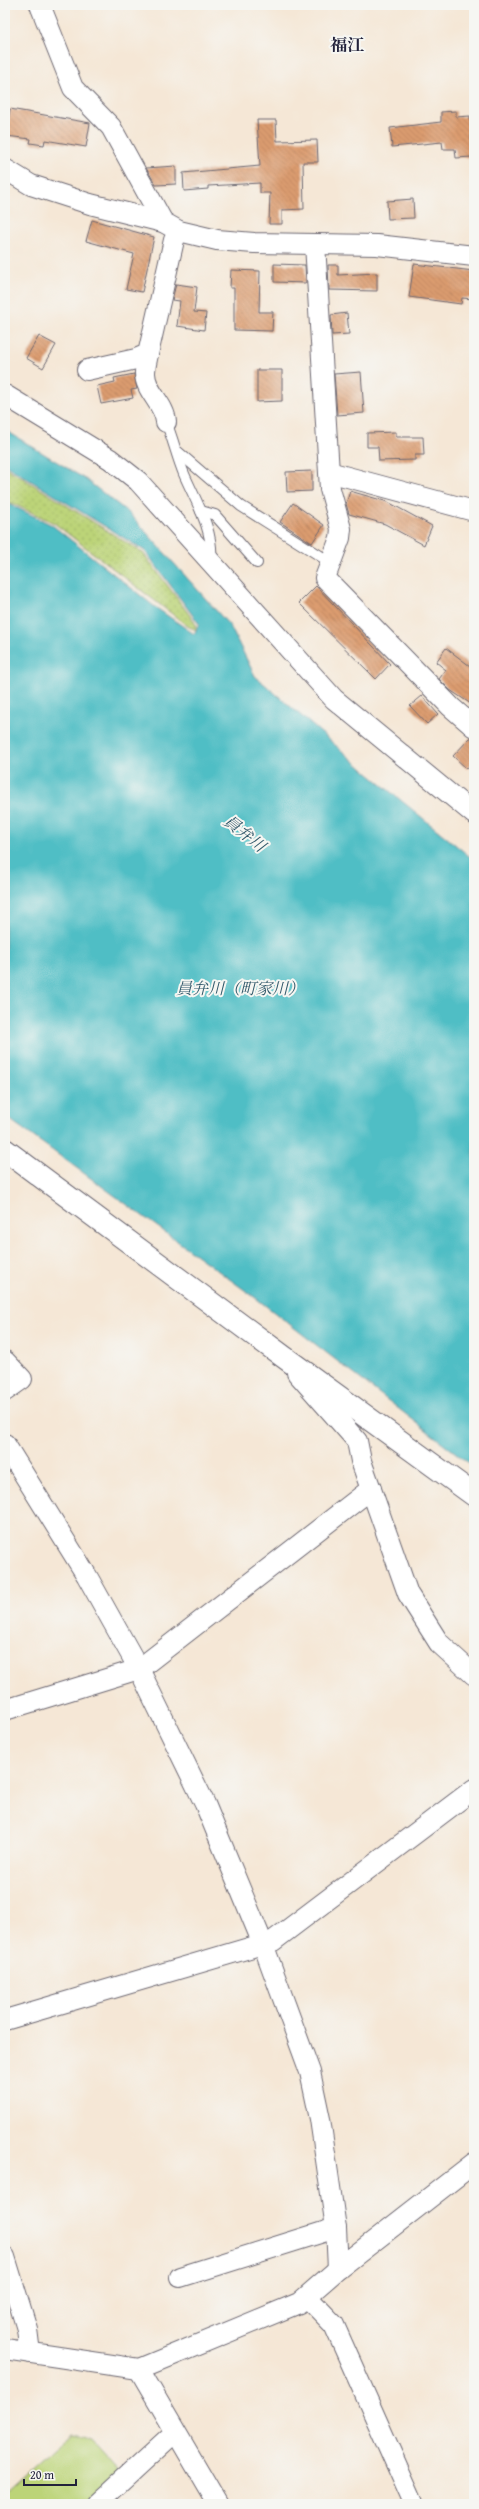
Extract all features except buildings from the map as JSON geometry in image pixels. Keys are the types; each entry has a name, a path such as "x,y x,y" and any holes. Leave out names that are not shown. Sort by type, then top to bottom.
{"street":[{"path":"40,5 73,88 111,127 171,227 174,240 145,373 152,394 166,414 166,422"},
{"path":"5,169 31,185 90,204 217,240 377,245 474,256"},
{"path":"315,244 330,489 341,529 340,538 325,578 451,707 474,727"},
{"path":"87,370 136,359 148,354"},
{"path":"5,396 110,459 138,481 334,700 474,814"},
{"path":"329,472 474,511"},
{"path":"5,1150 284,1358 474,1495"},
{"path":"284,1358 357,1441 371,1489 408,1594 439,1642 474,1675"},
{"path":"5,1361 22,1379 5,1391"},
{"path":"5,1444 87,1576 139,1669 205,1804 263,1944 310,2072 320,2119 336,2228 338,2269"},
{"path":"5,1710 139,1669 371,1489"},
{"path":"5,2020 273,1940 474,1788"},
{"path":"5,2350 139,2369 307,2297 338,2269 474,2163"},
{"path":"180,2277 336,2228"},
{"path":"5,2257 27,2329 30,2354"},
{"path":"307,2297 334,2326 414,2504"},
{"path":"139,2369 165,2410 175,2432 218,2504"},
{"path":"97,2504 175,2432"}],"lane":[{"path":"166,422 184,473 201,511 212,549 211,561"},
{"path":"177,452 241,506 330,562"},
{"path":"201,511 215,515 257,563"}],"green space":[{"path":"5,467 143,553 194,621 197,630 189,627 54,523 5,500"},
{"path":"71,2434 90,2438 121,2472 86,2504 5,2504 5,2494"}],"water":[{"name":"員弁川（町家川）","path":"5,430 85,479 129,513 230,626 255,676 370,775 474,860 474,1467 257,1299 5,1116 5,502 52,525 155,607 194,634 199,624 145,551 5,465"}],"district":[{"name":"福江","path":"347,44"}],"water label":[{"name":"員弁川","path":"245,833"}]}
